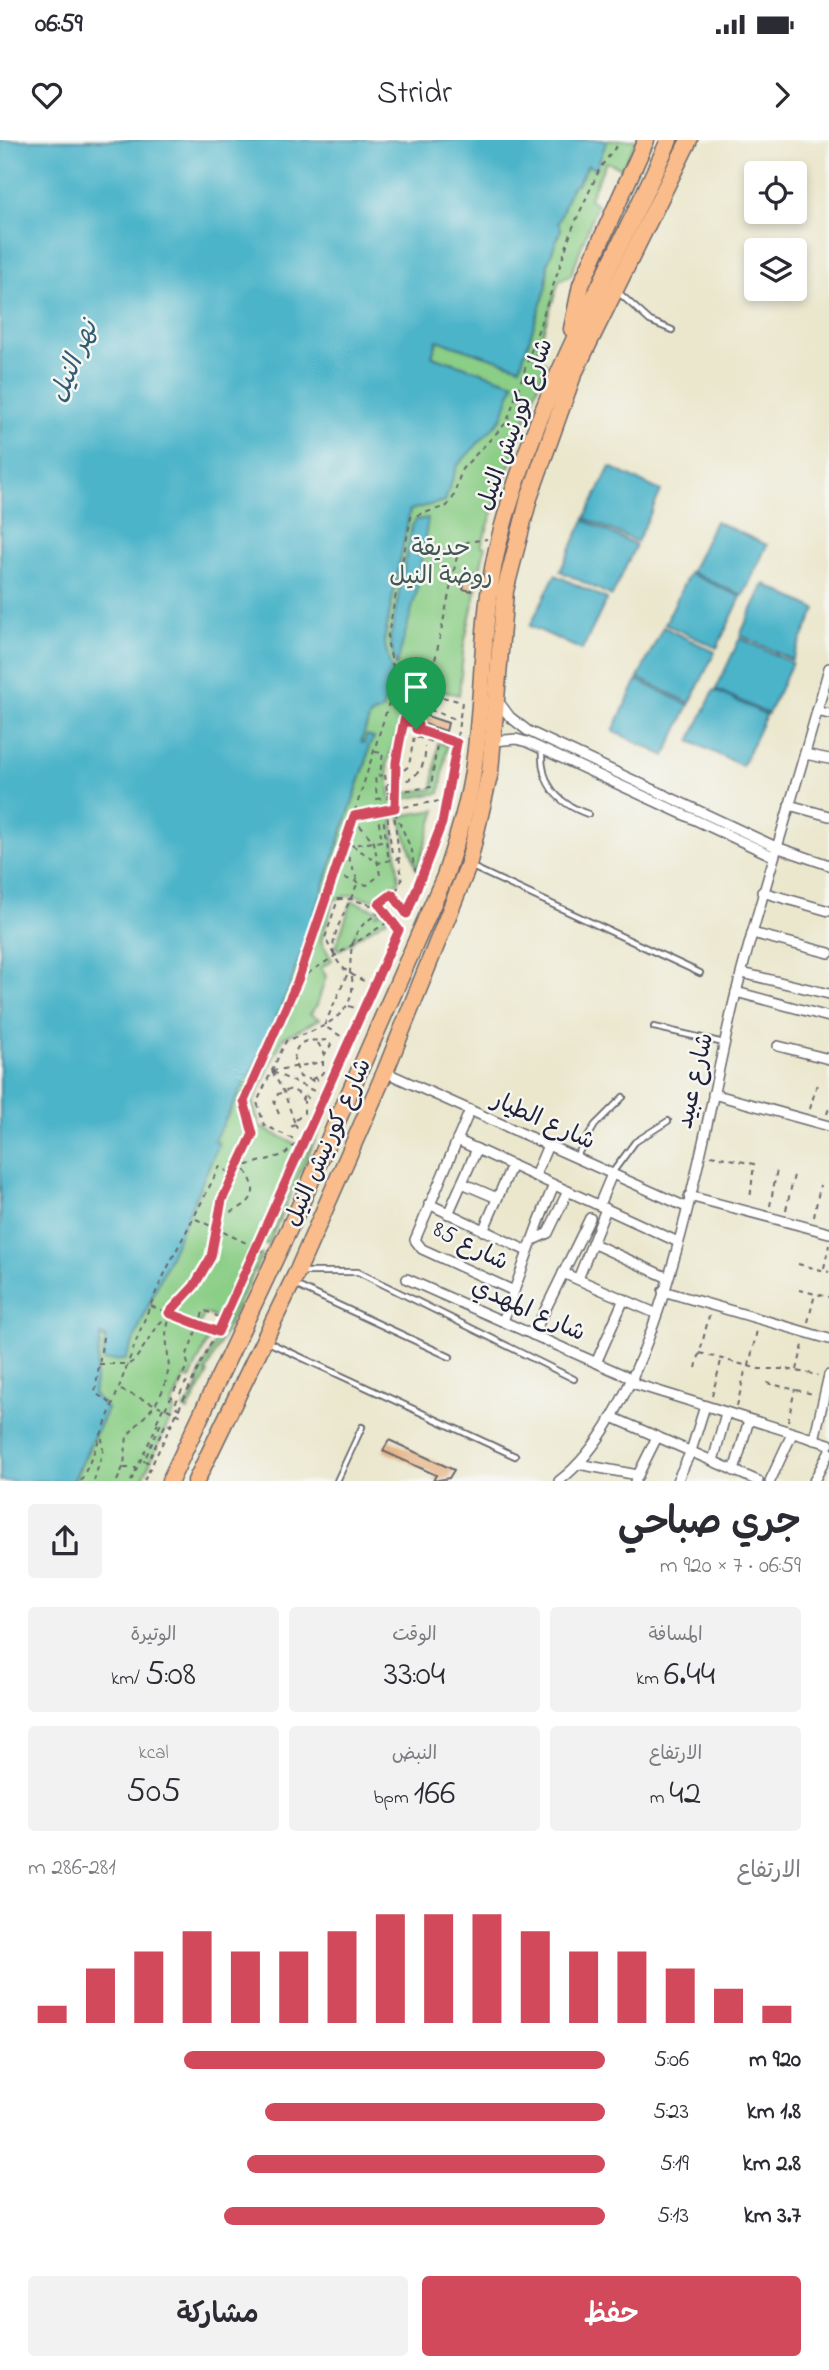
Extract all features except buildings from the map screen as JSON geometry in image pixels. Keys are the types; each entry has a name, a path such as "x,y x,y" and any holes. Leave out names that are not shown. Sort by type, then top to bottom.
{"highway":[{"path":"571,341 581,285 646,140"},
{"name":"شارع كورنيش النيل","path":"170,1481 275,1261 416,947 459,834 474,765 486,612 500,534 529,443 571,341 669,140"},
{"name":"شارع كورنيش النيل","path":"196,1481 295,1277 386,1072 468,866 484,804 494,741 501,623 519,529 563,397 690,140"},
{"path":"298,1210 302,1222 313,1224 318,1221"},
{"path":"275,1261 291,1261 295,1277"}],"street":[{"name":"شارع عبيد","path":"559,1481 578,1464 612,1417 633,1381 663,1291 689,1196 762,892 806,754 829,668"},
{"path":"497,700 510,717 528,731 774,851"},
{"path":"817,712 829,715"},
{"path":"494,741 516,739 542,748 774,851 829,865"},
{"path":"806,754 829,760"},
{"path":"789,805 829,816"},
{"path":"762,892 829,911"},
{"path":"752,933 829,953"},
{"path":"742,972 829,994"},
{"path":"736,992 829,1017"},
{"path":"778,1046 829,1059"},
{"name":"شارع الطيار","path":"386,1072 686,1207"},
{"path":"713,1094 829,1126"},
{"path":"470,1110 429,1204 527,1251"},
{"path":"457,1140 676,1241"},
{"path":"535,1176 548,1145"},
{"path":"448,1214 477,1149"},
{"path":"483,1231 512,1165"},
{"path":"578,1279 592,1243 612,1174"},
{"path":"462,1183 497,1199"},
{"path":"503,1321 527,1251 535,1239 536,1226 554,1185"},
{"path":"535,1239 548,1233 568,1191"},
{"path":"689,1196 829,1233"},
{"name":"شارع 85","path":"429,1204 416,1233 418,1245 514,1291"},
{"path":"533,1335 590,1218"},
{"path":"592,1243 666,1277"},
{"path":"563,1273 655,1313"},
{"name":"شارع المهدي","path":"407,1279 633,1381 707,1407 829,1444"},
{"path":"663,1291 829,1339"},
{"path":"596,1363 624,1299"},
{"path":"814,1440 829,1376"},
{"path":"677,1481 707,1407"},
{"path":"713,1461 731,1414"},
{"path":"612,1417 758,1481"},
{"path":"725,1481 733,1470 749,1420"},
{"path":"770,1481 789,1433"},
{"path":"578,1464 637,1478 657,1437"},
{"path":"814,1481 829,1452"}],"lane":[{"path":"615,289 631,307 650,321 672,330"},
{"path":"542,748 541,766 546,783 564,803 588,814"},
{"path":"468,866 700,973"},
{"path":"654,1027 725,1043"},
{"path":"575,1157 595,1125 623,1097"},
{"path":"612,1174 635,1142 668,1121"},
{"path":"295,1277 358,1272 574,1379"},
{"path":"295,1277 450,1357"},
{"path":"264,1340 515,1456"},
{"path":"337,1481 362,1427"}],"path":[{"path":"99,1364 129,1364 139,1357 154,1330 200,1277 215,1246 222,1200 253,1134 244,1101 298,980 354,817 392,690 395,676 387,640 411,517 447,506 453,498 462,470 507,422 573,227 600,168 618,144"},
{"path":"395,676 430,684 457,556 467,542 484,539"},
{"path":"401,693 406,678"},
{"path":"144,1481 218,1332 422,878 447,800 462,702 403,687"},
{"path":"374,986 350,975 325,942 337,901 351,899 374,906 392,894 402,880 395,792 404,720 413,697 392,690"},
{"path":"410,703 459,720"},
{"path":"404,720 418,725 416,729 457,743"},
{"path":"396,776 409,766 414,736 437,744"},
{"path":"387,793 431,787 438,737"},
{"path":"386,784 409,780 419,772 425,761 425,747"},
{"path":"374,751 383,753 380,775"},
{"path":"380,775 385,775 388,798 377,799 375,776 380,775"},
{"path":"344,846 382,841 379,817 383,816 388,855 392,854 387,813 447,800"},
{"path":"354,817 395,811"},
{"path":"395,811 412,851 414,867 422,878"},
{"path":"335,875 367,885 380,875 374,842 354,817"},
{"path":"352,845 378,863 401,858"},
{"path":"334,956 334,944 340,925 358,882 344,846"},
{"path":"392,894 407,914"},
{"path":"379,904 399,930"},
{"path":"304,1144 264,1125 257,1102 286,1041 337,1019 348,1005 352,991 350,975 355,933 384,910"},
{"path":"298,980 391,920"},
{"path":"330,922 340,925"},
{"path":"324,1026 350,975"},
{"path":"348,1005 363,1011"},
{"path":"324,1026 350,1041"},
{"path":"311,1039 330,1042 330,1048 325,1055 323,1072 314,1083 300,1077 294,1056 302,1043 311,1039"},
{"path":"318,1042 325,1055"},
{"path":"272,1072 323,1062"},
{"path":"272,1072 284,1092 295,1122 304,1113 304,1101 308,1098 294,1090 284,1092 274,1100 279,1114"},
{"path":"272,1072 325,1097"},
{"path":"806,1120 818,1080"},
{"path":"237,1168 285,1155 298,1141"},
{"path":"699,1154 754,1164 747,1212"},
{"path":"82,1481 114,1406 150,1305 219,1167 234,1175"},
{"path":"220,1215 239,1209 250,1200 253,1187 243,1167"},
{"path":"767,1217 777,1169"},
{"path":"784,1221 793,1175"},
{"path":"812,1229 820,1185"},
{"path":"131,1481 164,1408 188,1364 186,1357 204,1310 219,1317 254,1247 195,1218"},
{"path":"824,1270 829,1245"},
{"path":"798,1265 829,1272"},
{"path":"799,1290 829,1297"},
{"path":"150,1305 218,1332"},
{"path":"696,1368 712,1305"},
{"path":"117,1481 123,1468 127,1436 155,1405 169,1370 166,1334 170,1313"},
{"path":"731,1414 759,1318"},
{"path":"103,1337 95,1393 114,1406"},
{"path":"700,1353 747,1366 829,1376"},
{"path":"707,1407 721,1359"},
{"path":"181,1409 174,1406 186,1382 191,1385"},
{"path":"767,1382 824,1397"},
{"path":"120,1390 174,1412"},
{"path":"789,1433 794,1390"},
{"path":"159,1422 161,1423 144,1461 148,1462 166,1423 173,1426"},
{"path":"94,1481 103,1450 101,1437"},
{"path":"123,1468 137,1468"}],"green space":[{"name":"حديقة روضة النيل","path":"607,140 637,140 622,168 606,162 589,199 597,204 571,275 559,281 535,357 546,363 481,546 485,547 464,645 459,695 402,681 395,702 406,706 387,763 399,881 375,900 350,895 334,900 321,941 332,960 321,968 326,976 317,1005 310,1014 320,1019 283,1038 253,1103 260,1127 300,1146 220,1320 205,1313 199,1325 202,1329 198,1336 208,1340 190,1379 185,1377 171,1406 175,1409 143,1478 138,1481 74,1481 107,1409 93,1394 101,1335 125,1360 219,1143 214,1140 258,1059 290,985 367,760 369,745 361,742 370,716 393,677 384,642 410,510 445,501 458,464 498,420 509,398 513,383 432,356 438,340 520,367 546,289 548,262 561,229 558,223 571,188 578,184 588,165 596,169"},
{"path":"438,743 447,745 440,793 401,799 401,793 433,789"},
{"path":"436,810 417,870 399,816"},
{"path":"352,901 376,910 379,907 382,911 375,915 382,912 387,919 339,950 336,946"},
{"path":"318,1119 323,1122 268,1245 262,1242"},
{"path":"257,1253 262,1255 188,1411 184,1409 197,1389 199,1376"}],"water":[{"name":"نهر النيل","path":"0,140 607,140 596,169 588,165 577,184 571,188 558,223 561,229 548,262 546,289 520,367 437,340 432,356 514,383 502,418 457,466 445,501 410,510 384,641 393,677 382,710 370,716 361,742 364,743 367,735 374,738 369,746 367,759 290,985 258,1059 214,1140 219,1143 125,1360 103,1361 106,1337 101,1335 93,1394 107,1409 73,1481 0,1481"},
{"path":"610,467 661,491 637,542 585,518"},
{"path":"428,518 417,591 396,667 390,639 412,526 416,520"},
{"path":"584,520 636,545 612,596 560,571"},
{"path":"715,521 767,545 743,596 691,572"},
{"path":"689,573 741,597 717,648 665,624"},
{"path":"555,575 607,599 582,650 530,626"},
{"path":"764,584 816,609 792,660 740,635"},
{"path":"663,627 715,652 690,703 638,678"},
{"path":"740,638 792,663 768,714 716,689"},
{"path":"637,680 689,705 665,756 613,731"},
{"path":"714,690 766,715 742,766 690,741"}],"route":[{"path":"404,720 418,725 416,729 457,743 442,823 407,914 392,894 379,904 399,930 218,1332 169,1313 194,1286 215,1246 222,1200 253,1134 244,1101 298,980 354,816 395,808 393,792 396,792 396,762 404,720"}]}
